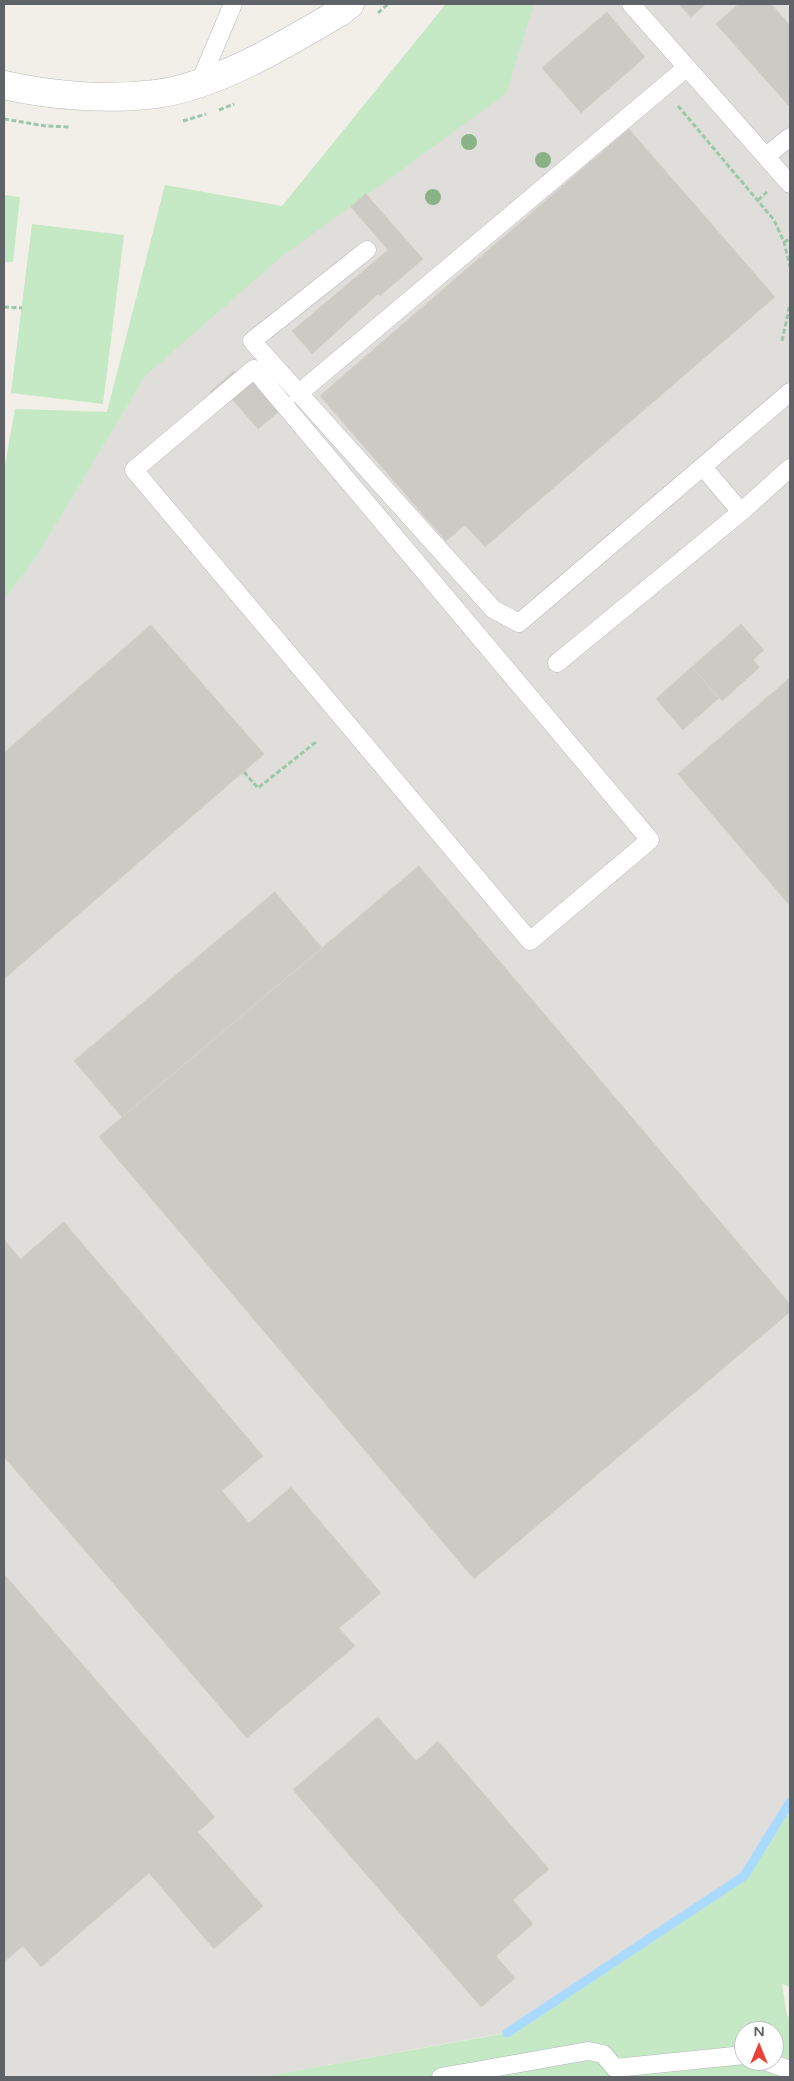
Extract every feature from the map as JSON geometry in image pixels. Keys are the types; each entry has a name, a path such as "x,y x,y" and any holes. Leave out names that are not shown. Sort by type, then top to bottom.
{"street":[{"path":"4,85 91,97 156,94 200,82 269,54 340,12 350,4"}],"lane":[{"path":"200,82 233,4"},
{"path":"631,4 790,184"},
{"path":"298,394 686,68"},
{"path":"766,156 790,137"},
{"path":"368,250 252,341 493,609 519,623 790,392"},
{"path":"254,369 650,840 530,940 134,470 254,369"},
{"path":"703,467 741,512"},
{"path":"557,663 741,512 790,468"},
{"path":"441,2077 588,2051 603,2054 615,2068 734,2056"}],"path":[{"path":"663,88 774,220 784,242 790,267"},
{"path":"784,242 790,239"},
{"path":"782,342 790,304"},
{"path":"4,307 22,308"},
{"path":"244,772 258,788 316,742"}],"shaded area":[{"path":"446,4 790,4 790,1987 782,1983 261,2077 4,2077 4,600 36,556 146,375"}],"green space":[{"path":"446,4 534,4 506,94 281,257 146,375 36,557 4,600 4,471 15,409 107,412 165,185 282,206"},
{"path":"4,195 20,197 13,262 4,262"},
{"path":"32,224 124,235 103,404 11,393"},
{"path":"790,1802 790,1987 782,1984 787,2016 790,2017 790,2077 261,2077 507,2033 744,1876"}],"building":[{"path":"679,4 706,4 691,17"},
{"path":"739,4 771,4 790,25 789,106 716,24"},
{"path":"607,12 645,57 581,113 542,68"},
{"path":"629,129 775,297 485,547 465,525 446,541 320,396"},
{"path":"366,194 423,259 380,296 378,294 312,354 292,331 388,250 351,207"},
{"path":"234,371 247,387 256,379 282,409 258,429 232,399 223,407 210,392"},
{"path":"741,624 764,650 753,660 760,667 722,701 692,667"},
{"path":"151,625 264,754 4,979 4,753"},
{"path":"692,667 719,698 683,730 656,699"},
{"path":"790,678 790,906 678,774"},
{"path":"419,866 790,1304 790,1312 474,1579 99,1137"},
{"path":"275,892 322,948 122,1117 74,1061"},
{"path":"64,1222 263,1456 222,1491 249,1523 291,1487 381,1593 339,1628 355,1646 247,1738 4,1457 4,1239 20,1259"},
{"path":"4,1574 215,1817 198,1832 263,1906 214,1949 149,1873 41,1967 23,1946 4,1962"},
{"path":"378,1717 416,1761 438,1741 549,1869 513,1900 533,1924 496,1956 515,1978 481,2007 293,1790"}],"waterway":[{"path":"507,2033 744,1876 790,1802"}]}
